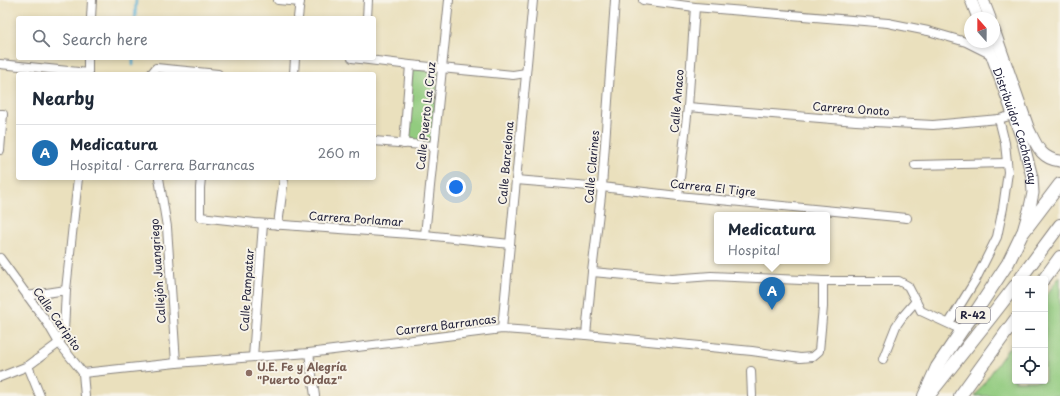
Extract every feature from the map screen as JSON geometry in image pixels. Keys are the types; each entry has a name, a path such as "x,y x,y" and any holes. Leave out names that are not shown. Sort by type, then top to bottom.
{"main road":[{"path":"971,0 976,12"},
{"path":"983,0 988,12"},
{"name":"Distribuidor Cachamay","path":"1000,47 1029,130 1036,144 1041,152 1052,160 1060,161"},
{"name":"Distribuidor Cachamay","path":"924,396 937,367 1008,263 1022,234 1033,193 1032,177 1023,142 989,48"},
{"name":"Distribuidor Cachamay","path":"1022,234 1060,184"},
{"path":"1022,276 1060,225"},
{"path":"1046,276 1060,257"},
{"name":"R-42","path":"928,396 1012,290"},
{"path":"960,396 1012,324"}],"street":[{"path":"91,16 92,0"},
{"path":"278,0 300,1 298,16"},
{"path":"367,16 368,0"},
{"name":"Calle Puerto La Cruz","path":"425,235 449,0"},
{"name":"Calle Barcelona","path":"502,329 533,0"},
{"name":"Calle Clarines","path":"586,335 602,187 616,0"},
{"path":"643,0 695,7 888,23 928,31 966,42 992,55"},
{"name":"Calle Anaco","path":"678,196 688,107 695,7"},
{"path":"88,60 88,72"},
{"path":"294,72 295,60"},
{"path":"371,60 513,75 526,73"},
{"path":"0,64 70,72"},
{"path":"404,144 410,65"},
{"path":"154,71 174,72"},
{"name":"Carrera Onoto","path":"688,107 856,121 933,125 999,119 1013,115"},
{"path":"0,114 3,114 0,150"},
{"path":"949,323 975,281 997,237 1008,172 1005,143 999,119"},
{"path":"376,141 434,146"},
{"path":"915,165 1007,163"},
{"path":"0,377 28,366 60,343 64,331 66,290 78,180"},
{"name":"Callejón Juangriego","path":"159,180 167,227 176,363"},
{"name":"Carrera Porlamar","path":"201,180 200,217 263,224 425,235 510,244"},
{"path":"278,225 284,180"},
{"name":"Carrera El Tigre","path":"516,180 602,187 678,196 907,218"},
{"name":"Calle Pampatar","path":"253,357 263,224"},
{"name":"Calle Caripito","path":"0,258 83,373"},
{"path":"592,272 672,279 711,276 823,281 899,281 908,286 922,311 962,330"},
{"name":"Carrera Barrancas","path":"83,373 176,363 309,353 502,329 586,335 752,351 800,358 812,357 819,351 823,307 823,281"},
{"path":"28,296 66,290"},
{"path":"883,359 896,326 916,301"},
{"path":"309,353 315,396"},
{"path":"28,366 40,396"},
{"path":"752,371 752,396"},
{"path":"83,373 85,396"}],"green space":[{"path":"412,69 439,71 432,143 407,142"},
{"path":"1060,276 1060,396 975,396 1012,343 1012,384 1048,384 1048,293"}],"waterway":[{"path":"135,16 136,0"},
{"path":"133,60 133,65"}],"place":[{"name":"Medicatura","path":"772,310"},
{"name":"U.E. Fe y Alegría \"Puerto Ordaz\"","path":"249,373"}]}
